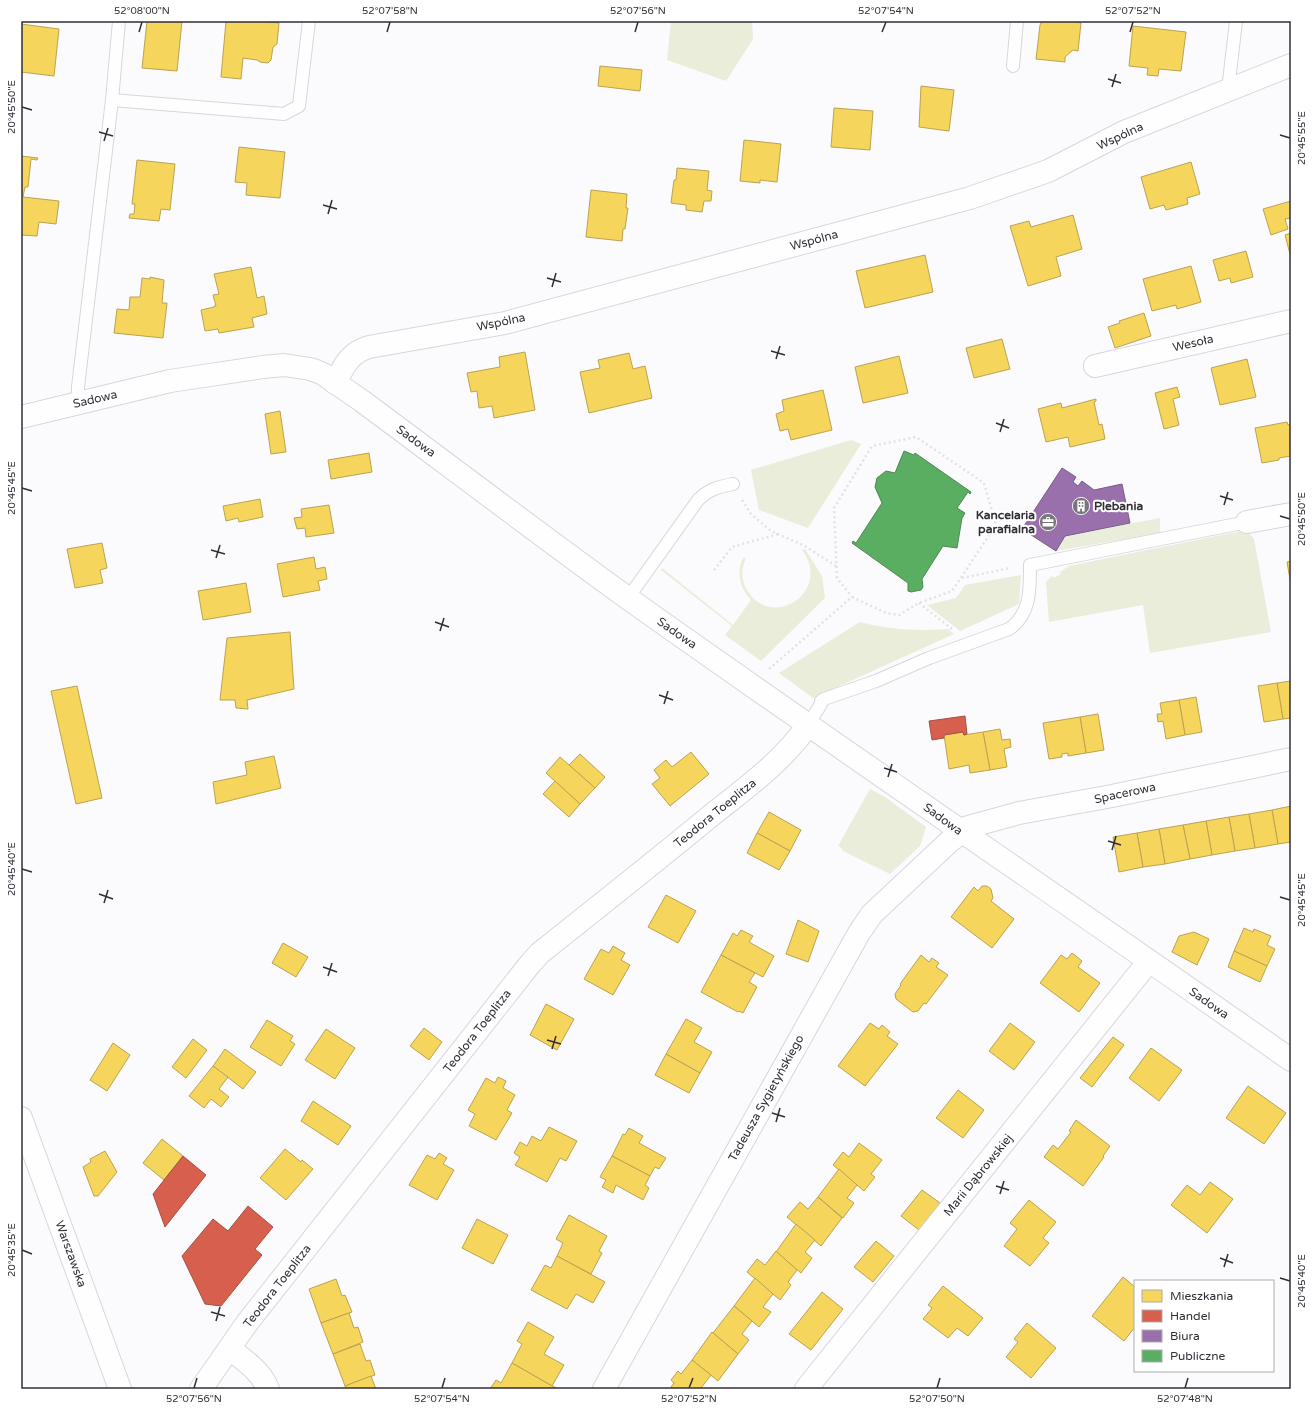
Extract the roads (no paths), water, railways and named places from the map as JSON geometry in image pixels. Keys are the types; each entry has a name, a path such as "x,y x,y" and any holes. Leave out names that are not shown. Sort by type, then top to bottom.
{"street":[{"name":"Wspólna","path":"335,383 345,364 361,349 381,344 505,323 970,198 1048,171 1124,132 1291,65"},
{"name":"Wesoła","path":"1095,366 1291,321"},
{"name":"Sadowa","path":"21,417 170,381 263,366 284,365 310,369 323,374 628,598 961,832 1290,1057"},
{"path":"1248,522 1291,514"},
{"name":"Teodora Toeplitza","path":"201,1389 247,1323 540,953 766,770 796,741 808,725"},
{"name":"Spacerowa","path":"961,832 973,826 1019,813 1112,796 1291,759"},
{"name":"Tadeusza Sygietyńskiego","path":"604,1389 859,933 872,914 961,832"},
{"name":"Marii Dąbrowskiej","path":"806,1389 1149,961"},
{"name":"Warszawska","path":"21,1118 120,1389"},
{"path":"230,1349 254,1369 264,1380 268,1389"}],"lane":[{"path":"78,403 78,387 112,100 119,21"},
{"path":"112,100 284,114 299,106 309,21"},
{"path":"1013,66 1017,21"},
{"path":"1228,90 1236,21"},
{"path":"628,598 705,492 732,484"},
{"path":"808,725 821,704 821,701 824,699 876,681 929,658 1009,629 1020,620 1026,610 1030,565 1248,522"}],"place":[{"name":"Plebania","path":"1081,506"},
{"name":"Kancelaria parafialna","path":"1048,522"}]}
